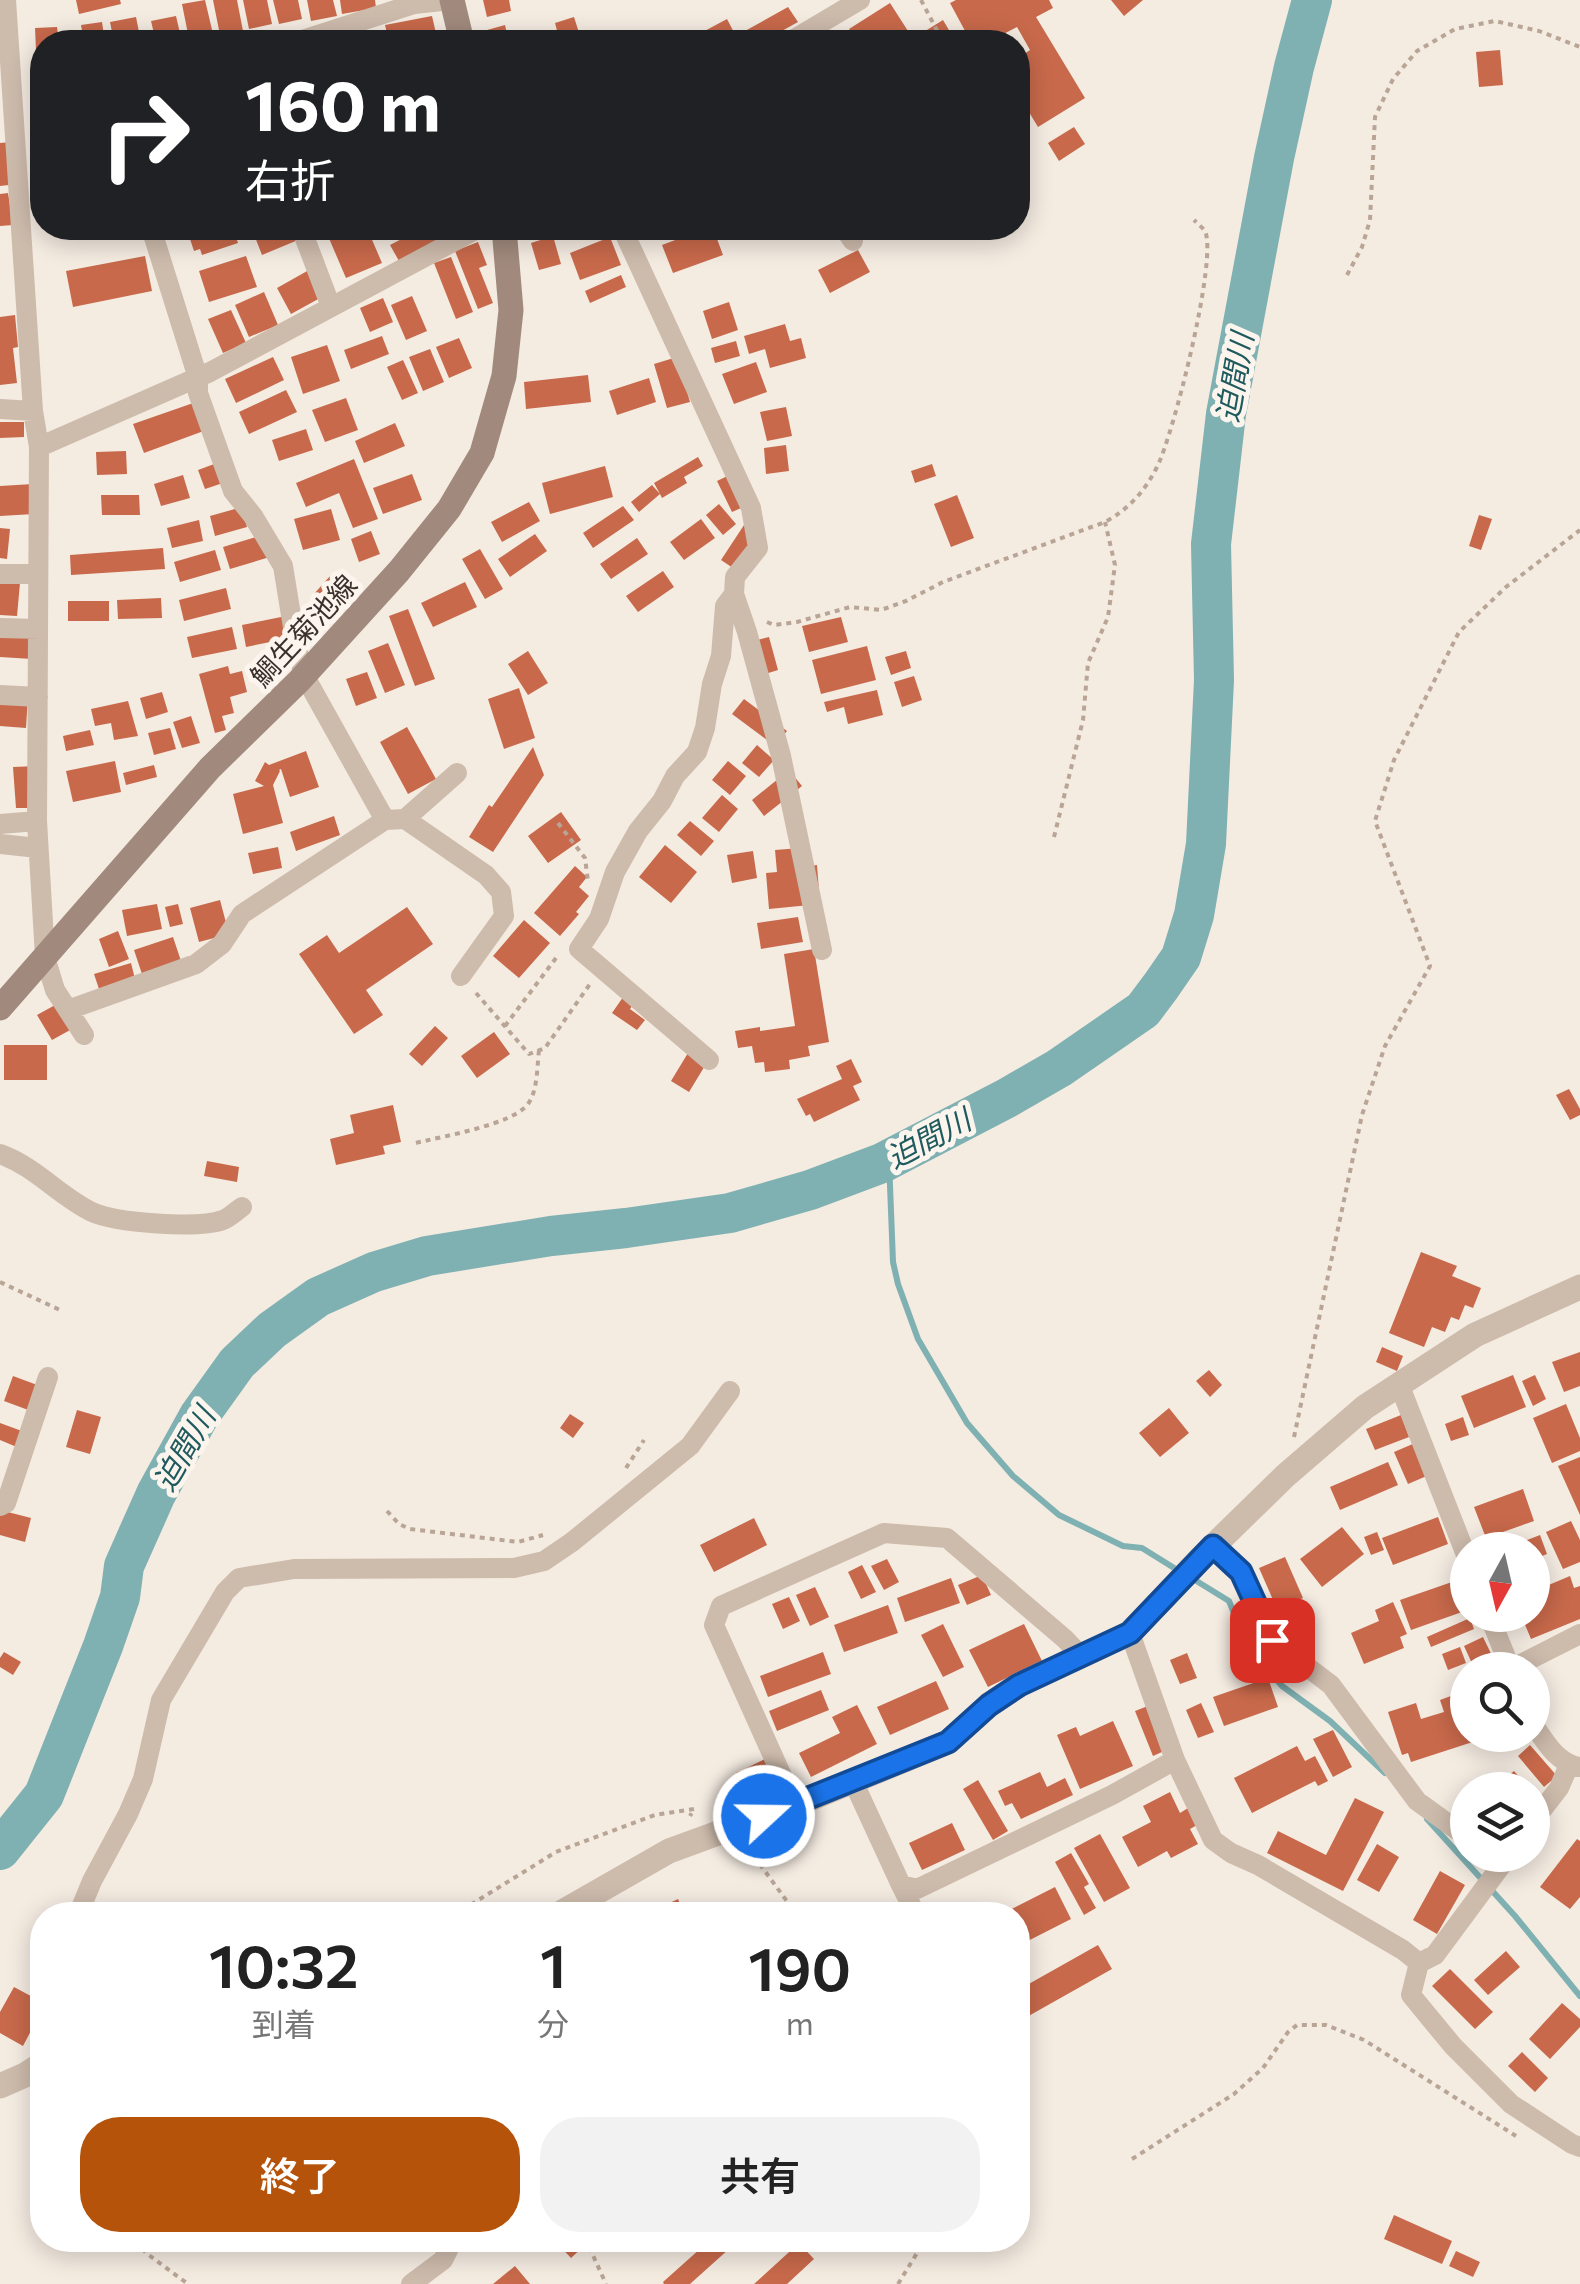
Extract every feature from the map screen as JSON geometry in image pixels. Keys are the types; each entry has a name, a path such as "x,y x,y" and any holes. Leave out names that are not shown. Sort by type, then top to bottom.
{"main road":[{"path":"452,0 459,30"},
{"name":"鯛生菊池線","path":"0,1008 210,768 304,675 399,571 448,509 482,453 504,376 511,310 505,240"}],"street":[{"path":"6,0 6,89 39,447 37,821 45,958 54,990 84,1035"},
{"path":"333,30 414,4 452,0"},
{"path":"826,30 860,0"},
{"path":"154,240 198,378 198,393 233,491 283,566 304,675 395,820 486,876 501,892 504,916 461,976"},
{"path":"305,240 332,307"},
{"path":"39,447 198,378 457,240"},
{"path":"628,240 751,508 758,548 735,576 734,594 781,756 822,950"},
{"path":"0,409 33,411"},
{"path":"0,574 38,574"},
{"path":"709,1060 579,949 599,920 615,872 638,831 662,802 674,776 697,752 721,656 725,606 734,594"},
{"path":"0,628 38,629"},
{"path":"0,695 38,697"},
{"path":"68,1010 196,964 222,944 242,914 395,820 457,772"},
{"path":"0,824 37,821"},
{"path":"0,844 38,848"},
{"path":"0,1154 18,1160 90,1211 116,1219 188,1224 224,1220 242,1206"},
{"path":"580,1902 669,1851 795,1805 948,1742 989,1705 1019,1685 1130,1633 1298,1464 1365,1408 1475,1335 1580,1287"},
{"path":"0,1506 6,1503 48,1377"},
{"path":"1398,1384 1457,1532"},
{"path":"83,1902 143,1779 161,1700 225,1592 239,1578 294,1569 514,1568 544,1561 690,1446 730,1390"},
{"path":"795,1805 714,1625 722,1606 884,1533 947,1538 1082,1657"},
{"path":"1213,1546 1241,1572 1272,1640 1331,1685 1417,1801 1450,1825"},
{"path":"1130,1633 1176,1760 1213,1840 1419,1963"},
{"path":"1545,1652 1580,1634"},
{"path":"1550,1747 1574,1766 1550,1799"},
{"path":"901,1884 918,1889 1176,1760"},
{"path":"853,1782 910,1902"},
{"path":"1419,1963 1436,1955 1492,1872"},
{"path":"1419,1963 1411,1995 1453,2046 1510,2104 1580,2147"},
{"path":"0,2086 30,2072"},
{"path":"412,2284 446,2252"}],"path":[{"path":"921,0 937,30"},
{"path":"1347,275 1370,220 1375,116 1394,79 1417,51 1455,29 1495,21 1539,30 1580,48"},
{"path":"734,594 755,618 774,625 850,607 881,610 1123,513 1138,498 1159,464 1184,379 1205,285 1208,252 1205,231 1194,220"},
{"path":"1054,837 1083,720 1088,663 1108,617 1115,566 1105,522"},
{"path":"1294,1438 1362,1115 1385,1046 1430,966 1375,821 1394,760 1459,632 1506,587 1580,530"},
{"path":"558,823 585,858 589,894"},
{"path":"505,1026 559,955"},
{"path":"461,976 529,1054 545,1048 602,968"},
{"path":"416,1144 511,1118 529,1103 539,1050"},
{"path":"0,1282 60,1310"},
{"path":"624,1472 644,1440"},
{"path":"388,1510 398,1524 428,1532 518,1542 556,1531"},
{"path":"475,1902 556,1852 655,1815 694,1810 685,1822"},
{"path":"734,1828 787,1902"},
{"path":"1132,2159 1234,2094 1263,2068 1297,2025 1326,2026 1364,2040 1520,2138"},
{"path":"146,2252 188,2284"},
{"path":"591,2252 606,2284"},
{"path":"898,2284 918,2252"}],"building":[{"path":"76,0 120,0 121,4 79,14"},
{"path":"205,0 212,30 187,30 182,4"},
{"path":"213,0 237,0 243,30 219,30"},
{"path":"243,0 267,0 272,24 249,29"},
{"path":"273,0 298,0 302,19 279,24"},
{"path":"307,0 333,0 337,16 311,21"},
{"path":"340,0 375,0 376,8 342,14"},
{"path":"483,0 509,0 511,11 487,17"},
{"path":"1049,0 1053,8 1036,17 1085,98 1038,127 1030,114 1030,30 965,30 950,3"},
{"path":"1111,0 1143,0 1124,16"},
{"path":"890,3 907,30 850,30"},
{"path":"788,7 798,22 784,30 747,30"},
{"path":"176,16 179,30 153,30 151,21"},
{"path":"432,16 435,30 386,30 385,25"},
{"path":"136,17 139,30 112,30 110,22"},
{"path":"574,17 578,30 557,30 555,23"},
{"path":"727,19 733,30 706,30"},
{"path":"943,20 949,30 927,30"},
{"path":"102,22 103,30 82,30 81,25"},
{"path":"1500,50 1503,85 1479,87 1476,52"},
{"path":"1074,127 1085,144 1059,161 1048,143"},
{"path":"22,141 26,183 0,186 0,143"},
{"path":"8,193 13,225 0,226 0,194"},
{"path":"190,240 238,243 202,255 200,249 194,251"},
{"path":"256,240 298,240 262,255"},
{"path":"330,240 372,240 382,263 346,278"},
{"path":"400,240 438,240 399,261 390,245"},
{"path":"554,240 561,264 539,270 531,243"},
{"path":"611,240 621,265 580,280 570,253"},
{"path":"675,240 717,240 723,255 673,273 662,245"},
{"path":"478,242 487,265 479,268 493,303 478,309 455,251"},
{"path":"858,250 870,272 830,293 818,270"},
{"path":"145,256 152,291 73,307 66,271"},
{"path":"246,256 257,287 209,302 199,271"},
{"path":"451,257 473,312 456,319 434,263"},
{"path":"316,266 331,292 291,314 277,288"},
{"path":"621,275 626,287 590,303 585,291"},
{"path":"264,292 278,325 249,337 235,305"},
{"path":"412,296 427,331 406,340 391,305"},
{"path":"383,298 393,322 370,332 360,308"},
{"path":"729,302 738,330 712,339 703,311"},
{"path":"231,310 246,343 223,353 208,319"},
{"path":"15,315 17,383 0,385 0,317"},
{"path":"785,324 790,341 801,338 806,358 770,368 765,349 749,354 744,336"},
{"path":"382,336 389,354 351,369 344,350"},
{"path":"459,338 472,368 449,378 436,347"},
{"path":"736,341 740,356 715,363 711,348"},
{"path":"327,345 340,381 303,394 291,357"},
{"path":"430,349 444,382 423,391 409,357"},
{"path":"273,357 284,380 236,403 225,379"},
{"path":"677,357 690,402 667,408 654,364"},
{"path":"403,360 418,393 402,400 387,367"},
{"path":"756,362 767,392 734,404 722,374"},
{"path":"588,375 591,402 526,409 524,382"},
{"path":"649,378 656,402 617,415 609,391"},
{"path":"286,390 297,412 249,434 239,412"},
{"path":"346,398 358,430 325,442 312,410"},
{"path":"199,401 209,429 144,453 133,424"},
{"path":"786,407 792,436 767,441 760,412"},
{"path":"0,422 24,422 24,437 0,438"},
{"path":"395,423 405,446 364,463 355,441"},
{"path":"306,429 313,450 279,461 272,440"},
{"path":"786,445 789,471 766,474 764,448"},
{"path":"126,451 127,474 97,475 96,452"},
{"path":"698,457 703,466 684,477 687,483 662,498 654,483"},
{"path":"354,459 378,519 353,528 339,493 306,507 296,483"},
{"path":"225,460 232,480 205,489 198,470"},
{"path":"932,464 936,476 915,483 911,471"},
{"path":"605,466 613,497 550,514 542,483"},
{"path":"742,469 757,501 732,512 717,481"},
{"path":"412,474 422,500 383,514 373,488"},
{"path":"183,475 190,498 161,506 154,484"},
{"path":"33,484 34,514 0,516 0,486"},
{"path":"652,485 660,494 639,512 631,502"},
{"path":"101,495 139,495 140,515 102,515"},
{"path":"957,495 974,538 951,547 934,504"},
{"path":"529,502 540,521 502,542 491,522"},
{"path":"719,504 736,524 723,535 706,515"},
{"path":"623,506 634,520 593,548 583,533"},
{"path":"242,507 247,527 215,536 210,516"},
{"path":"331,509 340,540 303,550 294,519"},
{"path":"1479,515 1492,519 1481,550 1469,546"},
{"path":"701,519 715,538 684,560 670,542"},
{"path":"199,520 203,541 172,548 167,528"},
{"path":"746,522 761,533 736,570 721,560"},
{"path":"0,528 10,529 7,559 0,558"},
{"path":"371,531 380,554 359,562 351,539"},
{"path":"266,534 273,556 230,569 223,547"},
{"path":"535,534 547,551 510,577 498,559"},
{"path":"637,538 648,554 611,579 600,564"},
{"path":"163,548 165,569 71,575 70,555"},
{"path":"480,549 503,589 485,599 462,559"},
{"path":"215,550 221,570 180,582 174,562"},
{"path":"663,571 674,587 638,612 626,596"},
{"path":"331,575 347,591 330,610 313,595"},
{"path":"0,582 20,583 17,616 0,615"},
{"path":"465,582 477,607 433,627 421,603"},
{"path":"226,588 231,609 184,621 179,600"},
{"path":"161,598 162,618 118,619 117,600"},
{"path":"68,601 109,601 109,621 68,621"},
{"path":"408,609 435,679 415,686 389,616"},
{"path":"286,616 290,638 246,647 242,625"},
{"path":"841,617 848,642 809,652 802,626"},
{"path":"43,625 32,659 0,657 0,628"},
{"path":"232,627 237,649 192,658 187,637"},
{"path":"769,637 778,670 759,676 750,642"},
{"path":"388,643 405,685 385,693 368,651"},
{"path":"867,646 876,680 821,694 812,660"},
{"path":"528,651 548,683 528,695 508,664"},
{"path":"906,651 911,668 891,675 885,657"},
{"path":"228,666 230,674 242,671 247,692 230,697 234,713 222,716 226,730 215,733 199,674"},
{"path":"367,672 377,698 356,706 346,679"},
{"path":"914,676 922,700 902,707 894,682"},
{"path":"519,688 535,738 504,749 488,699"},
{"path":"877,690 883,715 848,724 844,707 827,712 824,702"},
{"path":"162,692 168,712 146,719 140,698"},
{"path":"0,694 28,696 26,728 0,726"},
{"path":"744,699 787,731 775,746 732,714"},
{"path":"128,701 138,736 114,740 111,723 95,726 91,709"},
{"path":"191,716 200,743 182,748 173,722"},
{"path":"407,727 436,779 408,794 380,742"},
{"path":"170,728 176,749 154,755 148,733"},
{"path":"90,730 94,745 66,751 63,736"},
{"path":"757,745 774,760 759,777 742,763"},
{"path":"533,747 544,775 493,852 469,837"},
{"path":"306,751 319,787 290,797 279,770 273,785 283,823 243,834 233,794 264,786 255,781 265,762 269,765"},
{"path":"115,761 121,792 73,802 66,771"},
{"path":"728,761 746,776 730,795 712,780"},
{"path":"154,765 157,777 126,785 123,773"},
{"path":"38,766 39,808 16,808 13,767"},
{"path":"789,770 802,786 764,816 752,800"},
{"path":"722,795 738,809 719,832 702,818"},
{"path":"561,812 581,840 548,863 528,836"},
{"path":"334,816 340,835 296,851 290,832"},
{"path":"690,821 714,841 701,856 677,835"},
{"path":"665,845 697,872 671,903 639,877"},
{"path":"278,847 282,868 253,874 248,853"},
{"path":"800,848 802,867 817,865 820,904 769,909 766,873 777,872 775,850"},
{"path":"753,851 757,878 732,883 727,855"},
{"path":"575,866 587,877 579,887 589,896 560,936 534,913"},
{"path":"220,900 229,934 199,942 190,908"},
{"path":"157,904 162,929 127,936 122,910"},
{"path":"178,904 183,924 170,927 165,907"},
{"path":"407,907 433,944 366,990 383,1015 354,1034 299,954 327,935 339,953"},
{"path":"798,917 803,942 761,949 757,923"},
{"path":"524,920 550,943 519,978 493,956"},
{"path":"118,931 129,959 109,967 99,939"},
{"path":"173,937 181,961 142,974 134,950"},
{"path":"814,949 829,1042 808,1046 810,1056 789,1060 790,1069 765,1072 764,1062 755,1063 752,1046 738,1048 735,1031 795,1026 784,954"},
{"path":"131,963 135,979 99,989 94,974"},
{"path":"628,990 638,997 630,1009 645,1020 637,1030 612,1013"},
{"path":"66,999 81,1024 52,1040 37,1015"},
{"path":"435,1026 448,1038 422,1066 409,1054"},
{"path":"494,1032 510,1054 477,1078 461,1056"},
{"path":"4,1045 47,1045 47,1080 4,1080"},
{"path":"688,1053 706,1064 689,1092 671,1081"},
{"path":"851,1059 862,1082 853,1086 860,1100 814,1122 797,1099 842,1079 836,1066"},
{"path":"1569,1089 1580,1109 1580,1115 1570,1120 1556,1095"},
{"path":"393,1105 401,1142 383,1146 385,1154 336,1165 330,1139 354,1133 350,1115"},
{"path":"207,1161 239,1167 237,1182 204,1176"},
{"path":"1421,1252 1457,1266 1452,1276 1481,1288 1473,1308 1465,1305 1459,1320 1451,1317 1445,1332 1432,1327 1424,1347 1389,1333"},
{"path":"1382,1347 1403,1356 1397,1371 1376,1362"},
{"path":"1580,1352 1580,1386 1564,1392 1552,1362"},
{"path":"1209,1370 1222,1385 1210,1397 1196,1381"},
{"path":"1513,1375 1526,1407 1474,1428 1461,1396"},
{"path":"1535,1375 1546,1399 1533,1406 1522,1381"},
{"path":"13,1376 48,1389 39,1414 4,1401"},
{"path":"1566,1404 1580,1438 1580,1451 1552,1463 1533,1418"},
{"path":"1169,1408 1189,1433 1160,1457 1139,1433"},
{"path":"77,1410 101,1417 90,1454 66,1447"},
{"path":"570,1414 584,1423 573,1438 560,1428"},
{"path":"1401,1415 1409,1437 1375,1450 1366,1429"},
{"path":"1463,1417 1469,1435 1451,1441 1445,1424"},
{"path":"0,1423 30,1434 24,1450 0,1440"},
{"path":"1415,1443 1429,1475 1408,1484 1394,1452"},
{"path":"1580,1457 1580,1515 1558,1466"},
{"path":"1388,1462 1398,1485 1340,1510 1330,1487"},
{"path":"1523,1489 1534,1521 1503,1532 1484,1532 1474,1507"},
{"path":"0,1510 31,1518 25,1542 0,1535"},
{"path":"1438,1517 1448,1544 1393,1565 1382,1538"},
{"path":"754,1518 767,1545 714,1572 700,1545"},
{"path":"1571,1521 1580,1540 1580,1562 1563,1569 1550,1532 1546,1532"},
{"path":"1342,1527 1364,1554 1322,1587 1300,1559"},
{"path":"1377,1532 1384,1550 1371,1555 1364,1537"},
{"path":"1285,1557 1303,1598 1277,1609 1259,1568"},
{"path":"887,1559 899,1582 884,1590 871,1566"},
{"path":"862,1565 876,1592 861,1599 848,1572"},
{"path":"982,1575 991,1595 967,1605 958,1585"},
{"path":"1570,1576 1574,1588 1580,1586 1580,1619 1550,1631 1550,1584"},
{"path":"951,1578 960,1603 905,1622 897,1598"},
{"path":"1450,1583 1450,1616 1411,1630 1400,1600"},
{"path":"815,1587 829,1617 810,1626 796,1595"},
{"path":"789,1597 800,1621 783,1629 772,1604"},
{"path":"1393,1602 1407,1634 1400,1637 1404,1648 1364,1664 1351,1633 1379,1621 1375,1610"},
{"path":"888,1605 898,1633 844,1652 834,1625"},
{"path":"943,1624 964,1667 943,1677 921,1635"},
{"path":"1024,1624 1042,1661 988,1687 969,1650"},
{"path":"1450,1627 1450,1632 1467,1632 1431,1647 1427,1637"},
{"path":"1528,1632 1548,1632 1531,1639"},
{"path":"1483,1637 1490,1652 1467,1652 1464,1646"},
{"path":"1460,1647 1462,1652 1450,1652 1448,1670 1442,1654"},
{"path":"4,1652 21,1662 13,1675 0,1667"},
{"path":"823,1652 831,1674 768,1697 760,1676"},
{"path":"1187,1653 1197,1678 1180,1684 1170,1660"},
{"path":"1268,1678 1278,1707 1224,1726 1213,1697"},
{"path":"936,1681 949,1709 890,1735 877,1707"},
{"path":"821,1690 829,1710 777,1731 769,1711"},
{"path":"1450,1696 1450,1749 1411,1762 1408,1753 1402,1755 1388,1712 1416,1703 1421,1719 1444,1712 1440,1700"},
{"path":"1201,1703 1214,1732 1198,1738 1186,1710"},
{"path":"1153,1704 1171,1748 1153,1756 1135,1711"},
{"path":"857,1705 877,1744 811,1777 799,1753 840,1733 832,1717"},
{"path":"1113,1721 1133,1766 1080,1789 1057,1735 1076,1727 1080,1736"},
{"path":"1333,1730 1352,1767 1333,1777 1313,1739"},
{"path":"1297,1746 1305,1761 1315,1756 1328,1781 1318,1786 1315,1781 1252,1813 1234,1778"},
{"path":"1536,1752 1557,1776 1550,1782 1550,1772 1531,1772 1518,1756"},
{"path":"765,1759 775,1779 745,1793 736,1773"},
{"path":"1040,1772 1047,1787 1065,1778 1073,1795 1021,1819 1012,1803 1005,1806 998,1791"},
{"path":"978,1780 1008,1831 993,1840 963,1789"},
{"path":"1170,1792 1180,1813 1188,1808 1197,1825 1190,1829 1198,1844 1171,1858 1167,1851 1138,1867 1122,1837 1151,1822 1143,1806"},
{"path":"1355,1798 1384,1812 1343,1891 1267,1853 1278,1831 1326,1855"},
{"path":"952,1823 965,1850 922,1870 909,1843"},
{"path":"1100,1834 1130,1888 1104,1902 1074,1848"},
{"path":"1577,1839 1580,1897 1570,1909 1540,1887"},
{"path":"1377,1844 1399,1857 1379,1892 1357,1880"},
{"path":"1071,1853 1089,1884 1084,1887 1096,1908 1084,1915 1055,1862"},
{"path":"1440,1871 1465,1885 1437,1934 1413,1920"},
{"path":"1055,1887 1071,1919 1030,1940 1030,1902 1026,1902"},
{"path":"1098,1945 1112,1969 1030,2015 1030,1983"},
{"path":"1506,1951 1520,1967 1488,1995 1474,1980"},
{"path":"1450,1969 1493,2012 1475,2029 1432,1986"},
{"path":"14,1987 30,1996 30,2033 23,2046 0,2033 0,2012"},
{"path":"1562,2003 1580,2019 1580,2027 1550,2059 1529,2039"},
{"path":"1522,2052 1548,2078 1535,2092 1508,2066"},
{"path":"1394,2215 1452,2241 1442,2264 1384,2239"},
{"path":"1456,2251 1480,2262 1473,2277 1449,2266"},
{"path":"697,2252 726,2252 690,2284 663,2282"},
{"path":"789,2252 807,2252 814,2259 787,2284 754,2284"},
{"path":"515,2266 530,2284 493,2284"}],"waterway":[{"name":"迫間川","path":"0,1850 44,1795 103,1646 120,1597 124,1566 156,1494 199,1416 237,1363 272,1330 318,1297 374,1272 427,1256 730,1213 810,1190 882,1163 1059,1068 1143,1010 1161,986 1181,957 1194,915 1206,844 1214,680 1211,544 1226,414 1274,158 1312,0"},
{"path":"889,1160 893,1262 898,1284 918,1339 967,1423 1013,1476 1059,1515 1123,1546 1142,1548 1179,1571"},
{"path":"1190,1577 1229,1601 1248,1647 1282,1686 1330,1721 1385,1773"},
{"path":"1427,1819 1515,1916 1580,1996"}],"route":[{"path":"764,1816 948,1742 989,1705 1019,1685 1130,1633 1213,1546 1241,1572 1272,1640"}]}
